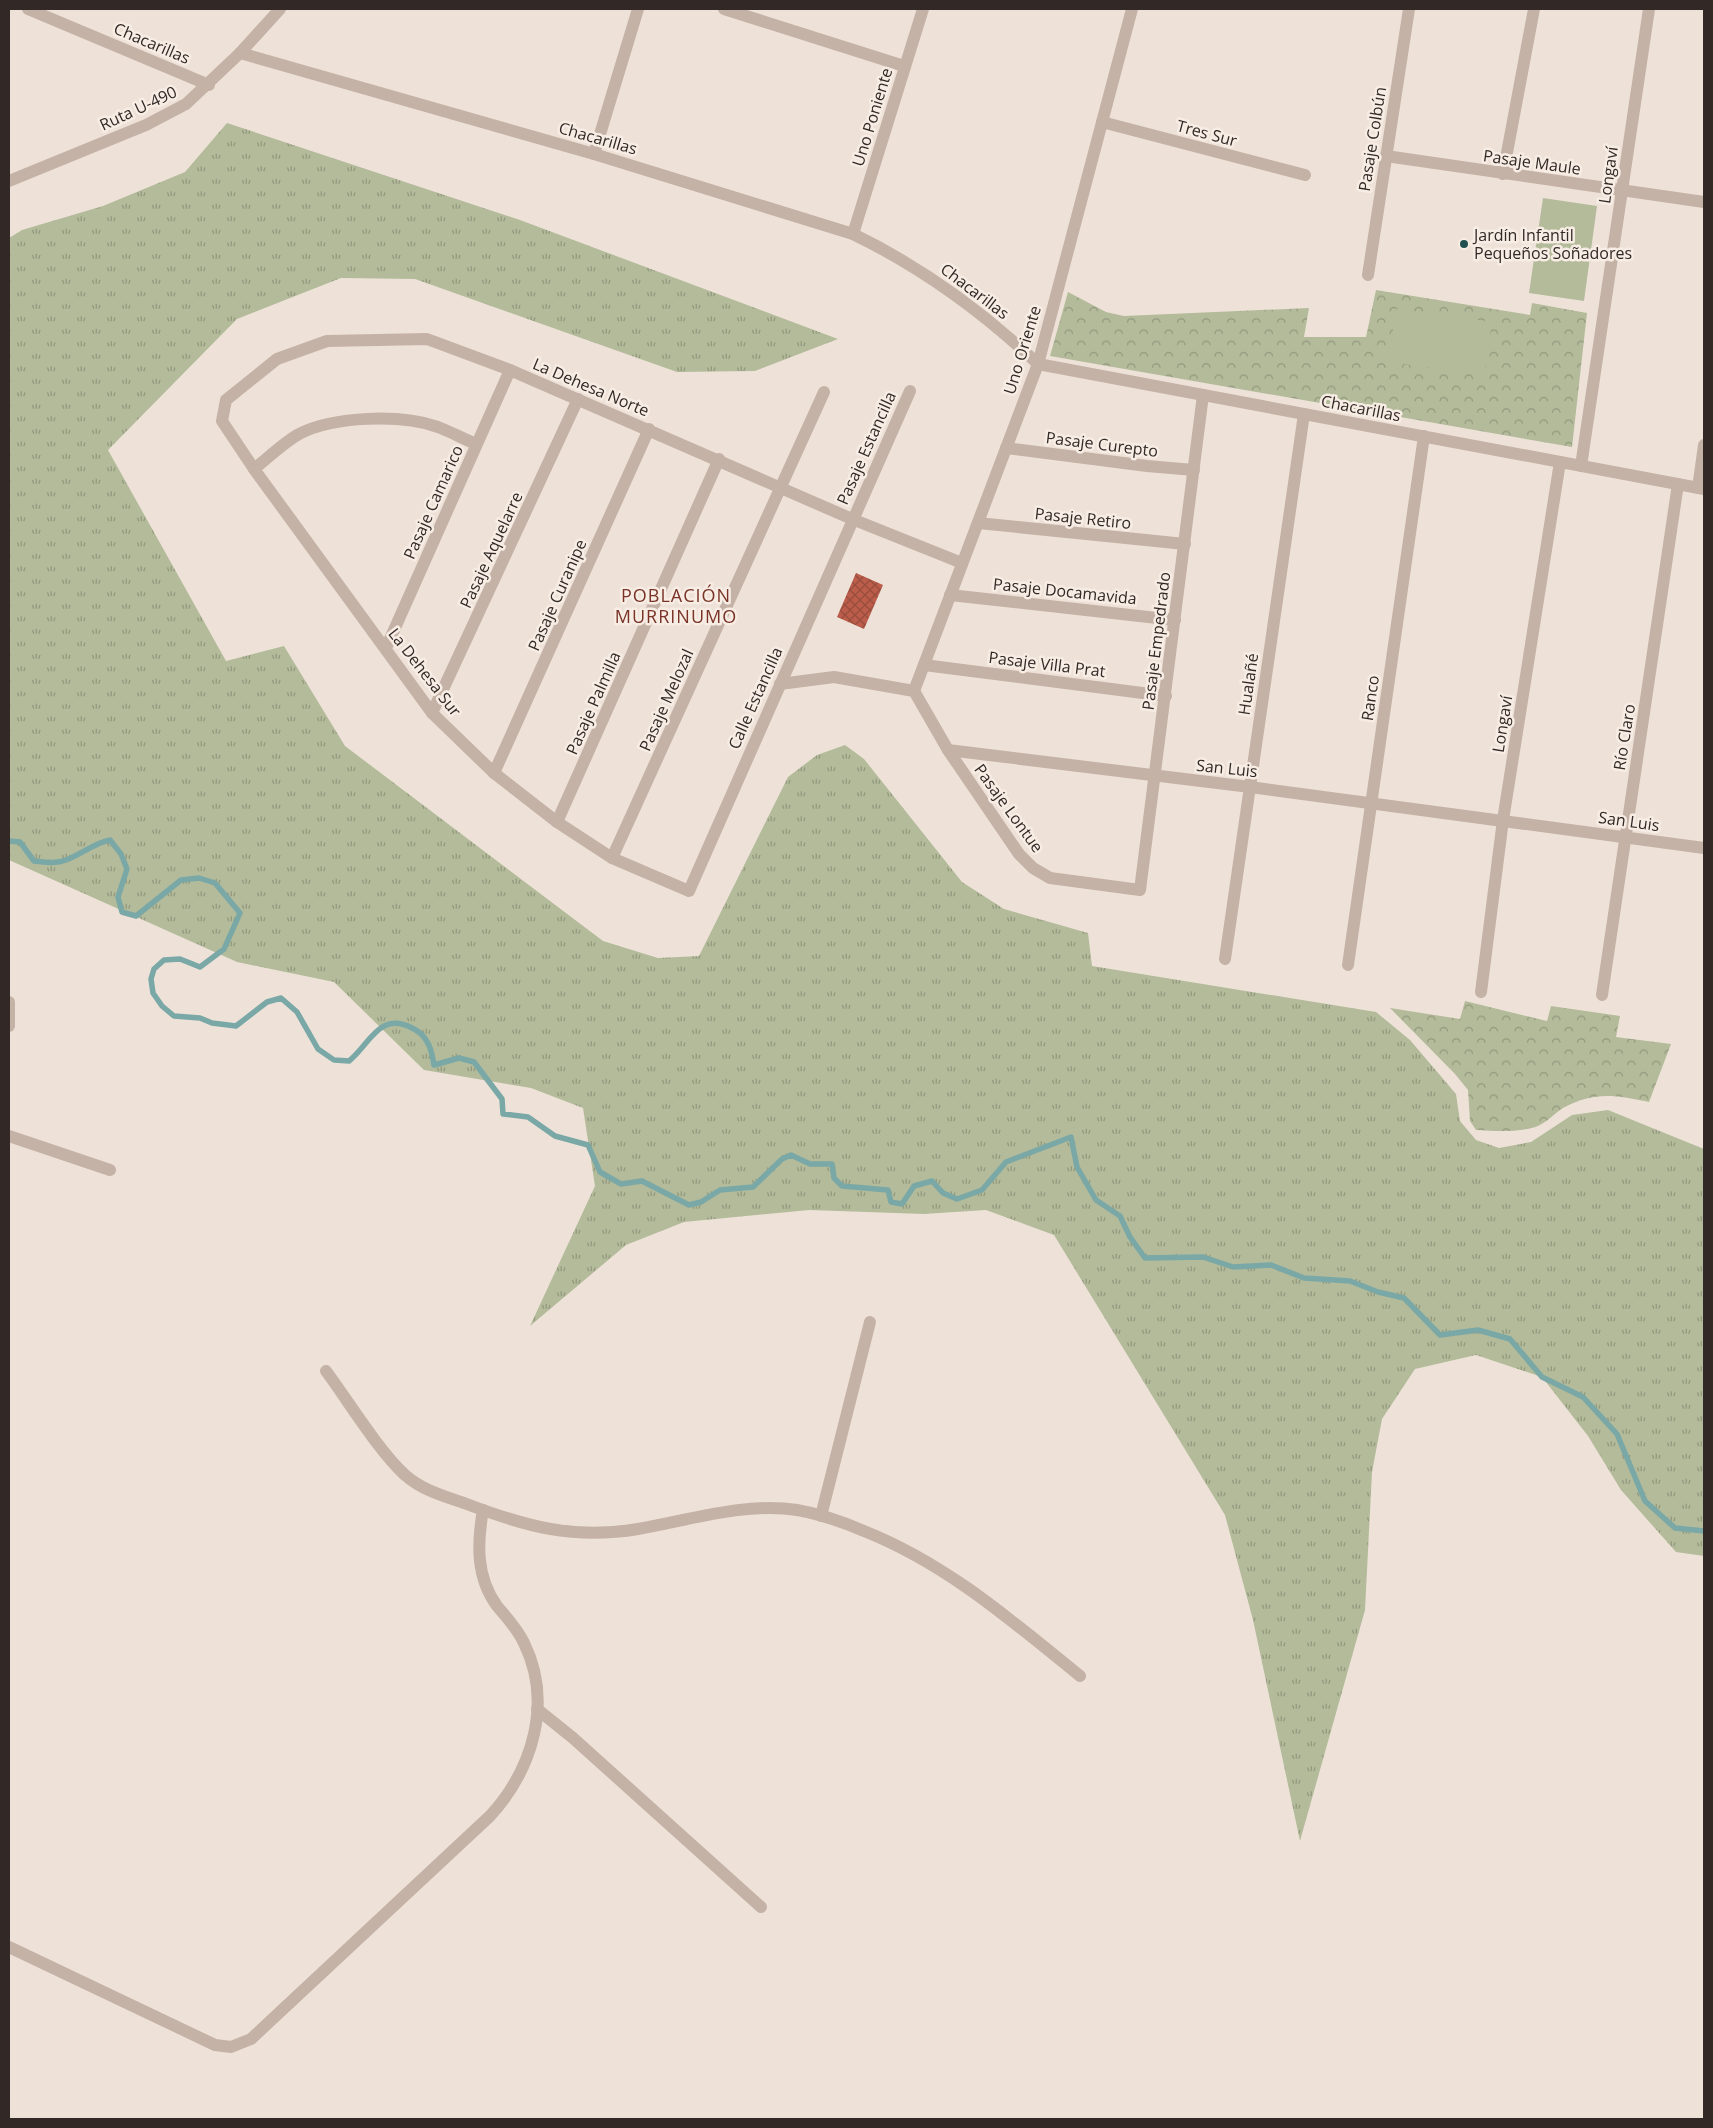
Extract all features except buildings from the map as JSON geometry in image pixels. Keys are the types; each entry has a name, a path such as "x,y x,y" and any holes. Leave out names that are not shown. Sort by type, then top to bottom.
{"street":[{"name":"Chacarillas","path":"28,9 208,85"},
{"name":"Ruta U-490","path":"9,181 146,125 186,104 240,54 280,9"},
{"path":"594,154 638,9"},
{"path":"724,9 904,66"},
{"name":"Uno Poniente","path":"853,234 923,9"},
{"name":"Uno Oriente","path":"914,691 1038,364 1132,9"},
{"name":"Pasaje Colbún","path":"1368,275 1409,9"},
{"path":"1503,174 1534,9"},
{"name":"Longaví","path":"1581,466 1649,9"},
{"name":"Chacarillas","path":"240,54 594,154 853,234 893,254 946,287 996,326 1038,364 1701,488"},
{"name":"Tres Sur","path":"1102,122 1305,175"},
{"name":"Pasaje Maule","path":"1386,156 1704,202"},
{"name":"La Dehesa Norte","path":"222,422 226,400 277,359 327,341 428,339 510,370 962,564"},
{"name":"Pasaje Camarico","path":"386,648 510,370"},
{"name":"Pasaje Estancilla","path":"852,518 910,391"},
{"name":"Pasaje Melozal","path":"612,858 824,392"},
{"name":"Pasaje Empedrado","path":"1140,890 1176,620 1203,395"},
{"name":"Pasaje Aquelarre","path":"432,714 578,399"},
{"name":"Hualañé","path":"1225,959 1304,414"},
{"path":"254,470 298,434 330,424 373,419 412,421 437,427 476,444"},
{"name":"La Dehesa Sur","path":"222,422 254,470 386,648 432,714 494,773 557,822 612,858 689,891"},
{"name":"Pasaje Curanipe","path":"494,773 649,430"},
{"name":"Ranco","path":"1348,965 1424,436"},
{"path":"1701,488 1704,446"},
{"name":"Pasaje Curepto","path":"1006,448 1194,470"},
{"name":"Pasaje Palmilla","path":"557,822 719,459"},
{"name":"Longaví","path":"1481,992 1503,820 1560,462"},
{"name":"Río Claro","path":"1602,995 1678,484"},
{"name":"Calle Estancilla","path":"689,891 852,518"},
{"name":"Pasaje Retiro","path":"978,522 1185,544"},
{"name":"Pasaje Docamavida","path":"950,595 1176,620"},
{"name":"Pasaje Villa Prat","path":"924,666 1166,696"},
{"path":"780,684 834,677 914,691 948,750"},
{"name":"San Luis","path":"948,750 1250,786 1704,848"},
{"name":"Pasaje Lontue","path":"948,750 1019,854 1033,868 1050,878 1140,890"},
{"path":"9,1002 9,1026"},
{"path":"9,1136 110,1170"},
{"path":"821,1516 870,1322"},
{"path":"326,1371 393,1462 408,1477 423,1488 526,1525 578,1534 620,1532 756,1508 798,1510 821,1516 878,1537 935,1565 990,1603 1080,1676"},
{"path":"9,1947 215,2045 231,2047 245,2043 502,1803 516,1782 527,1758 536,1726 535,1674 524,1643 498,1606 483,1580 478,1551 483,1510"},
{"path":"537,1709 573,1738 761,1907"}],"green space":[{"path":"227,123 520,220 838,339 755,371 677,372 415,279 341,278 237,319 108,450 226,661 284,646 345,746 603,941 658,958 699,956 788,777 817,755 845,745 864,759 962,882 1004,909 1088,933 1092,966 1376,1012 1410,1040 1456,1094 1460,1121 1476,1140 1499,1148 1531,1142 1572,1115 1608,1110 1704,1149 1704,1556 1676,1552 1621,1490 1588,1436 1542,1377 1476,1355 1415,1369 1382,1419 1372,1472 1365,1610 1300,1841 1253,1620 1225,1515 1054,1235 986,1210 924,1214 809,1210 684,1222 626,1245 530,1326 595,1186 583,1108 531,1088 424,1070 334,982 237,962 9,860 9,238 22,230 103,206 185,172"},
{"path":"1543,198 1597,206 1584,301 1529,293"},
{"path":"1376,290 1530,315 1532,303 1587,313 1572,447 1050,356 1068,292 1106,312 1124,316 1309,308 1304,337 1366,337"},
{"path":"1396,309 1492,322 1484,375 1388,362"},
{"path":"1465,1001 1547,1021 1551,1006 1620,1016 1616,1037 1671,1044 1649,1102 1615,1096 1595,1097 1563,1108 1538,1126 1531,1128 1507,1131 1476,1130 1470,1121 1468,1090 1455,1074 1390,1008 1460,1019"}],"waterway":[{"path":"9,841 20,842 34,861 54,862 66,860 110,840 121,854 127,869 118,897 122,912 136,916 181,880 199,878 215,883 240,913 224,949 200,967 180,959 164,960 154,969 151,979 153,993 162,1006 174,1016 200,1018 212,1023 236,1026 267,1002 281,998 297,1012 318,1049 334,1060 349,1061 384,1026 392,1023 402,1024 414,1029 423,1036 430,1049 434,1065 459,1058 474,1062 502,1099 503,1114 528,1117 555,1136 588,1145 600,1172 621,1184 642,1181 689,1205 701,1202 720,1190 753,1187 782,1159 791,1155 810,1164 832,1164 834,1178 842,1186 888,1190 891,1202 902,1204 914,1186 932,1181 943,1193 957,1199 982,1190 1006,1162 1071,1137 1077,1167 1096,1200 1120,1216 1130,1237 1145,1258 1203,1257 1233,1267 1271,1265 1304,1278 1350,1281 1378,1292 1404,1298 1440,1335 1478,1330 1510,1339 1542,1377 1583,1397 1617,1434 1645,1501 1675,1528 1704,1531"}],"place":[{"name":"Jardín Infantil Pequeños Soñadores","path":"1464,244"}],"district":[{"name":"POBLACIÓN MURRINUMO","path":"676,606"}]}
